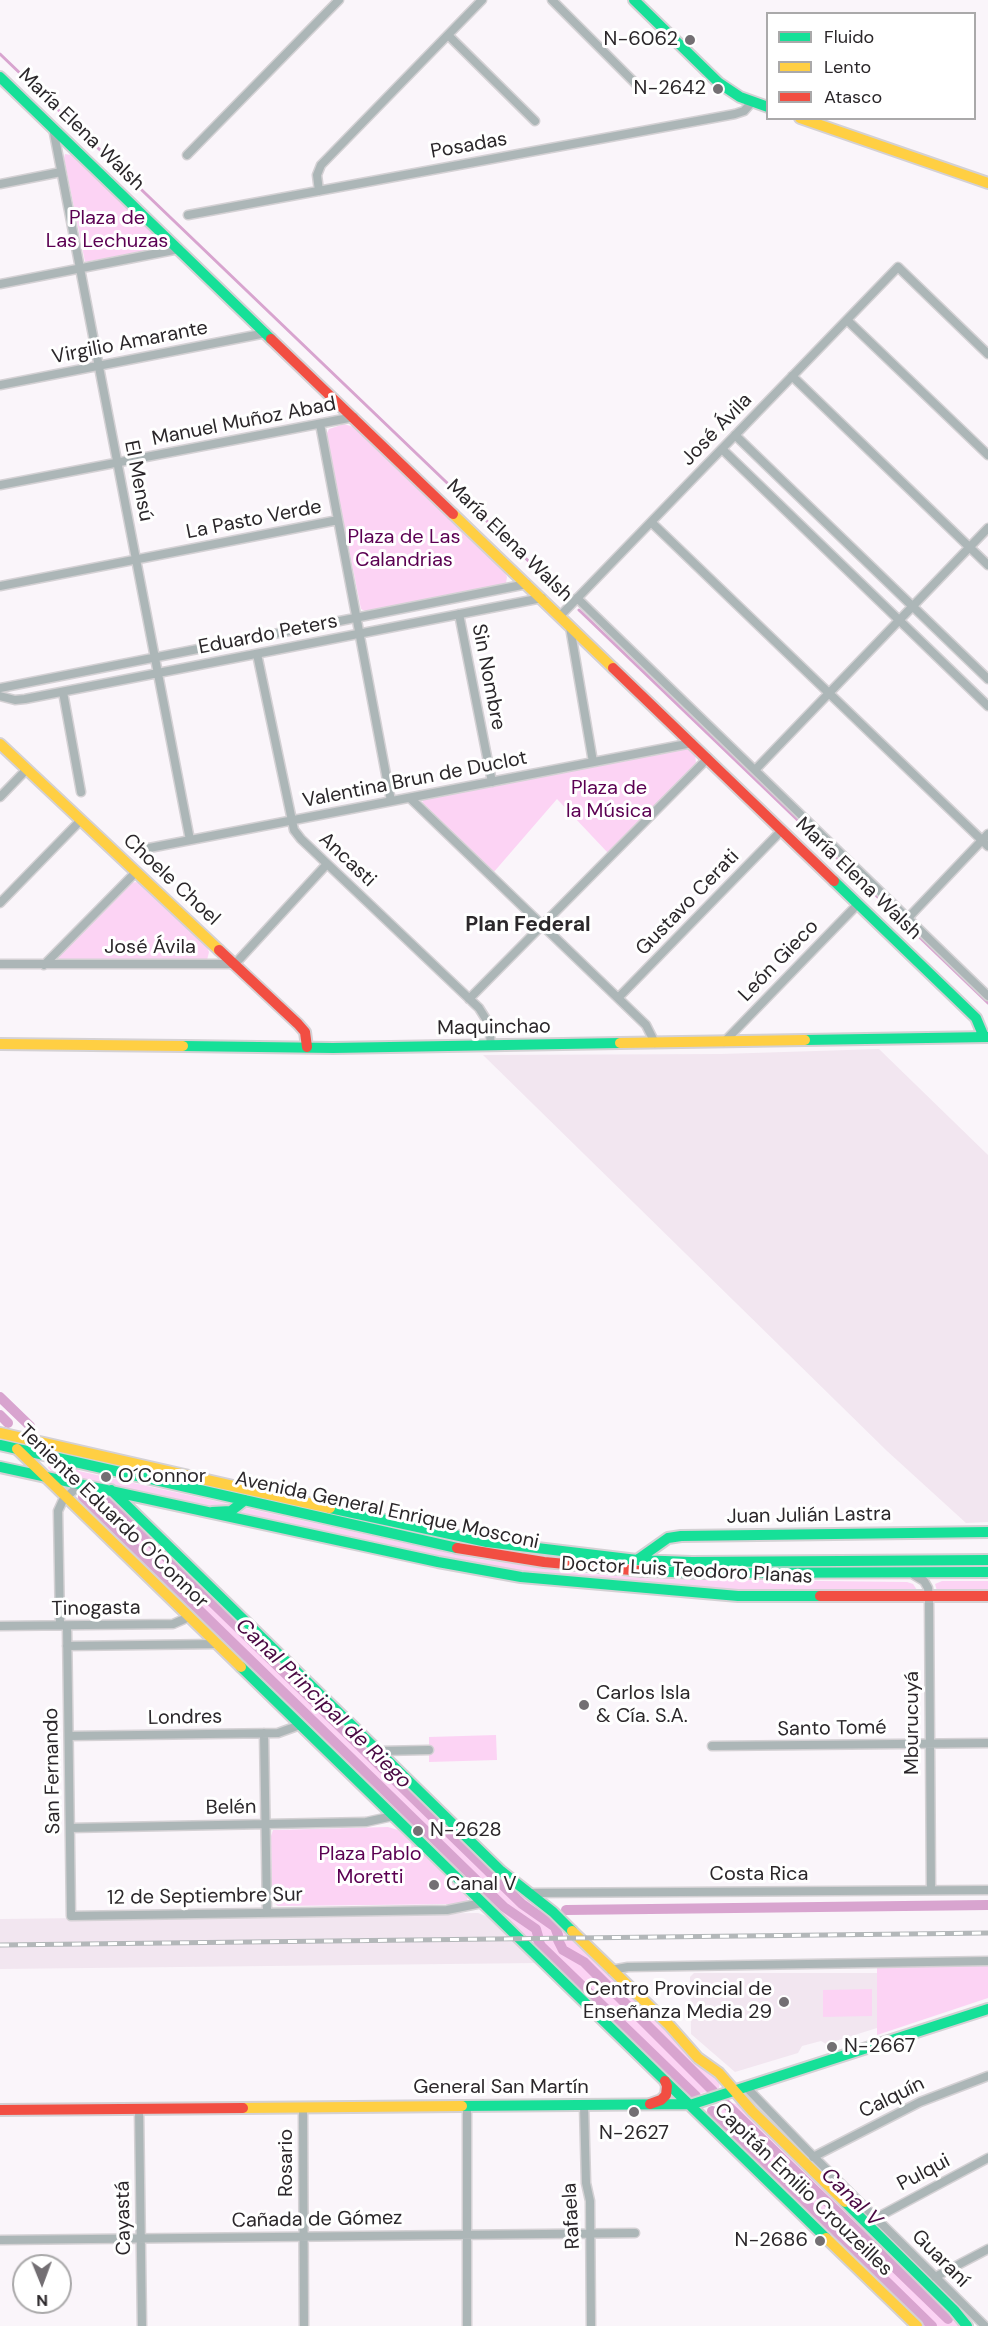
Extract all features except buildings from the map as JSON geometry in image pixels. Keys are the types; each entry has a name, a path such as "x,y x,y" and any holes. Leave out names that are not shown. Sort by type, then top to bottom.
{"main road":[{"path":"634,0 719,83 766,107"},
{"name":"María Elena Walsh","path":"1,80 543,598 976,1018 986,1037"},
{"path":"806,120 988,183"},
{"name":"Choele Choel","path":"0,744 302,1028 306,1036 307,1047"},
{"name":"Maquinchao","path":"0,1044 333,1048 986,1037"},
{"name":"Teniente Eduardo O'Connor","path":"0,1433 664,2080"},
{"name":"Avenida General Enrique Mosconi","path":"0,1433 458,1536 550,1551 637,1560 724,1562 988,1560"},
{"name":"Avenida General Enrique Mosconi","path":"0,1445 435,1544 544,1562 670,1573 988,1572"},
{"path":"3,1468 16,1468 20,1464 21,1458 15,1447"},
{"name":"Doctor Luis Teodoro Planas","path":"3,1468 438,1562 521,1577 738,1596 988,1596"},
{"name":"Teniente Eduardo O'Connor","path":"111,1490 506,1876 554,1912 669,2025 699,2058 719,2073 734,2091"},
{"path":"143,1521 142,1508 154,1500"},
{"path":"212,1512 231,1511 245,1500"},
{"name":"Juan Julián Lastra","path":"637,1560 668,1538 681,1536 988,1532"},
{"name":"General San Martín","path":"0,2110 688,2104 704,2102 988,2009"},
{"path":"650,2104 658,2102 666,2095 667,2086 664,2080"},
{"name":"Capitán Emilio Crouzeilles","path":"664,2080 917,2326"},
{"name":"Capitán Emilio Crouzeilles","path":"734,2091 954,2310 967,2326"}],"street":[{"path":"187,155 339,0"},
{"path":"319,191 317,176 321,165 482,0"},
{"path":"552,0 636,84"},
{"path":"448,35 535,120"},
{"name":"Posadas","path":"188,215 735,114 744,111 752,102"},
{"name":"El Mensú","path":"53,128 190,840"},
{"path":"0,184 61,172"},
{"path":"0,284 179,249"},
{"name":"José Ávila","path":"560,616 898,267 988,354"},
{"path":"847,320 988,455"},
{"name":"Virgilio Amarante","path":"0,386 266,333"},
{"path":"792,376 988,565"},
{"name":"Manuel Muñoz Abad","path":"0,485 354,417"},
{"path":"320,424 391,801"},
{"path":"735,435 988,679"},
{"path":"722,449 988,706"},
{"name":"La Pasto Verde","path":"0,586 338,520"},
{"path":"651,522 986,840 908,918"},
{"path":"754,770 988,528"},
{"name":"Eduardo Peters","path":"0,688 527,584"},
{"name":"Eduardo Peters","path":"0,696 20,700 543,598"},
{"name":"María Elena Walsh","path":"577,598 988,996"},
{"name":"Sin Nombre","path":"459,614 492,782"},
{"path":"570,625 593,762"},
{"name":"Ancasti","path":"257,654 291,820 297,835 470,999 487,1018 491,1046"},
{"path":"63,692 81,792"},
{"name":"Valentina Brun de Duclot","path":"144,849 692,743"},
{"path":"470,999 708,758"},
{"path":"0,797 27,770"},
{"path":"410,798 647,1026 655,1043"},
{"path":"0,903 81,820"},
{"name":"Gustavo Cerati","path":"618,998 782,830"},
{"path":"235,964 327,864"},
{"path":"44,964 136,872"},
{"name":"León Gieco","path":"724,1042 858,904"},
{"name":"José Ávila","path":"0,964 235,964"},
{"path":"67,1496 81,1484"},
{"name":"San Fernando","path":"67,1496 60,1503 58,1515 63,1626 67,1646 71,1916"},
{"path":"902,1573 916,1576 924,1581 929,1597"},
{"name":"Mburucuyá","path":"929,1597 931,1890"},
{"name":"Tinogasta","path":"0,1626 173,1624 189,1617"},
{"name":"Tinogasta","path":"67,1646 217,1644"},
{"name":"Londres","path":"69,1737 284,1732 300,1725"},
{"path":"264,1733 267,1913"},
{"name":"Santo Tomé","path":"712,1746 988,1743"},
{"path":"379,1751 429,1750"},
{"name":"Belén","path":"70,1828 371,1822 393,1816"},
{"name":"Costa Rica","path":"530,1893 988,1890"},
{"name":"12 de Septiembre Sur","path":"71,1916 456,1909 482,1904"},
{"path":"611,1970 627,1967 988,1961"},
{"name":"Calquín","path":"813,2157 920,2102 988,2076"},
{"name":"Guaraní","path":"746,2087 813,2157 985,2326"},
{"name":"Rafaela","path":"584,2105 586,2177 590,2201 591,2326"},
{"path":"467,2106 467,2326"},
{"name":"Rosario","path":"303,2107 304,2326"},
{"name":"Cayastá","path":"139,2109 142,2326"},
{"name":"Pulqui","path":"876,2218 988,2158"},
{"name":"Cañada de Gómez","path":"0,2240 635,2233"},
{"path":"935,2277 988,2249"}],"shaded area":[{"path":"879,1049 988,1155 988,1522 966,1523 887,1451 483,1055 721,1054"},
{"path":"478,1913 489,1917 538,1963 0,1969 0,1919"},
{"name":"Centro Provincial de Enseñanza Media 29","path":"694,1973 877,1973 877,2028 826,2044 821,2041 802,2046 798,2053 735,2072 691,2034 690,1977"}],"green space":[{"name":"Plaza de Las Lechuzas","path":"65,154 71,155 161,241 162,248 85,262"},
{"name":"Plaza de Las Calandrias","path":"344,424 357,428 504,570 507,577 506,583 367,612 361,609 326,435 329,429"},
{"name":"Plaza de la Música","path":"684,749 695,753 696,763 608,853 557,799 493,873 422,800 427,797"},
{"path":"136,882 144,885 207,947 209,952 207,960 205,962 59,960 58,956 130,883"},
{"path":"50,1462 75,1466 79,1471 229,1504 219,1510 55,1474 48,1468"},
{"path":"85,1491 114,1499 497,1874 544,1910 699,2064 713,2073 720,2082 719,2088 689,2097 77,1499 80,1492"},
{"path":"246,1508 472,1558 566,1572 653,1579 907,1582 913,1584 917,1590 767,1593 565,1578 469,1565 239,1514"},
{"path":"942,1581 988,1581 988,1591 937,1591 935,1584"},
{"path":"496,1735 497,1760 429,1762 429,1737"},
{"name":"Plaza Pablo Moretti","path":"388,1827 398,1830 467,1897 468,1902 463,1904 278,1906 274,1903 271,1836 273,1830"},
{"path":"988,1965 988,1998 877,2035 877,1967"},
{"path":"872,1989 872,2016 823,2017 823,1990"},
{"path":"724,2102 738,2104 961,2326 923,2326 708,2117 708,2109"}],"waterway":[{"path":"0,54 566,597"},
{"path":"579,610 988,1003"},
{"name":"Canal V","path":"0,1397 30,1426"},
{"name":"Canal Principal de Riego","path":"0,1415 8,1423"},
{"name":"Canal Principal de Riego","path":"83,1497 504,1907 536,1929 538,1936"},
{"name":"Canal V","path":"107,1500 522,1904 555,1927 558,1935"},
{"path":"566,1910 988,1905"},
{"name":"Canal Principal de Riego","path":"538,1940 541,1946 696,2096"},
{"name":"Canal V","path":"558,1940 563,1950 584,1962 713,2091"},
{"name":"Canal V","path":"726,2104 948,2319"},
{"name":"Canal Principal de Riego","path":"712,2111 932,2326"}],"railway":[{"path":"0,1945 988,1933"}],"traffic: fast":[{"path":"634,0 719,83 740,97 766,106"},
{"path":"0,77 271,339"},
{"path":"834,881 976,1018 984,1037"},
{"path":"805,1040 988,1037"},
{"path":"183,1046 333,1048 620,1043"},
{"path":"0,1445 457,1548"},
{"path":"0,1467 438,1562 521,1577 738,1596 820,1596"},
{"path":"111,1490 501,1871 553,1912 572,1931"},
{"path":"212,1512 231,1511 245,1500"},
{"path":"330,1508 487,1542 637,1560 692,1562 988,1560"},
{"path":"637,1560 668,1538 681,1536 988,1532"},
{"path":"642,1571 702,1573 988,1572"},
{"path":"241,1667 826,2238"},
{"path":"462,2106 693,2104 988,2009"},
{"path":"845,2202 954,2310 967,2326"}],"traffic: slow":[{"path":"806,120 988,183"},
{"path":"453,514 613,668"},
{"path":"0,744 219,950"},
{"path":"620,1043 805,1040"},
{"path":"0,1044 183,1046"},
{"path":"0,1433 330,1508"},
{"path":"17,1449 241,1667"},
{"path":"572,1931 669,2025 698,2058 719,2073 752,2111 845,2202"},
{"path":"243,2108 462,2106"},
{"path":"826,2238 917,2326"}],"traffic: jam":[{"path":"271,339 453,514"},
{"path":"613,668 834,881"},
{"path":"219,950 298,1024 305,1032 307,1047"},
{"path":"457,1548 544,1562 642,1571"},
{"path":"820,1596 988,1596"},
{"path":"650,2104 661,2100 666,2095 665,2081"},
{"path":"0,2110 243,2108"}],"place":[{"name":"N-6062","path":"690,40"},
{"name":"N-2642","path":"718,89"},
{"name":"O´Connor","path":"106,1477"},
{"name":"Carlos Isla & Cía. S.A.","path":"584,1705"},
{"name":"N-2628","path":"418,1831"},
{"name":"Canal V","path":"434,1885"},
{"name":"Centro Provincial de Enseñanza Media 29","path":"784,2002"},
{"name":"N-2667","path":"832,2047"},
{"name":"N-2627","path":"634,2112"},
{"name":"N-2686","path":"820,2241"}],"district":[{"name":"Plan Federal","path":"528,925"}]}
